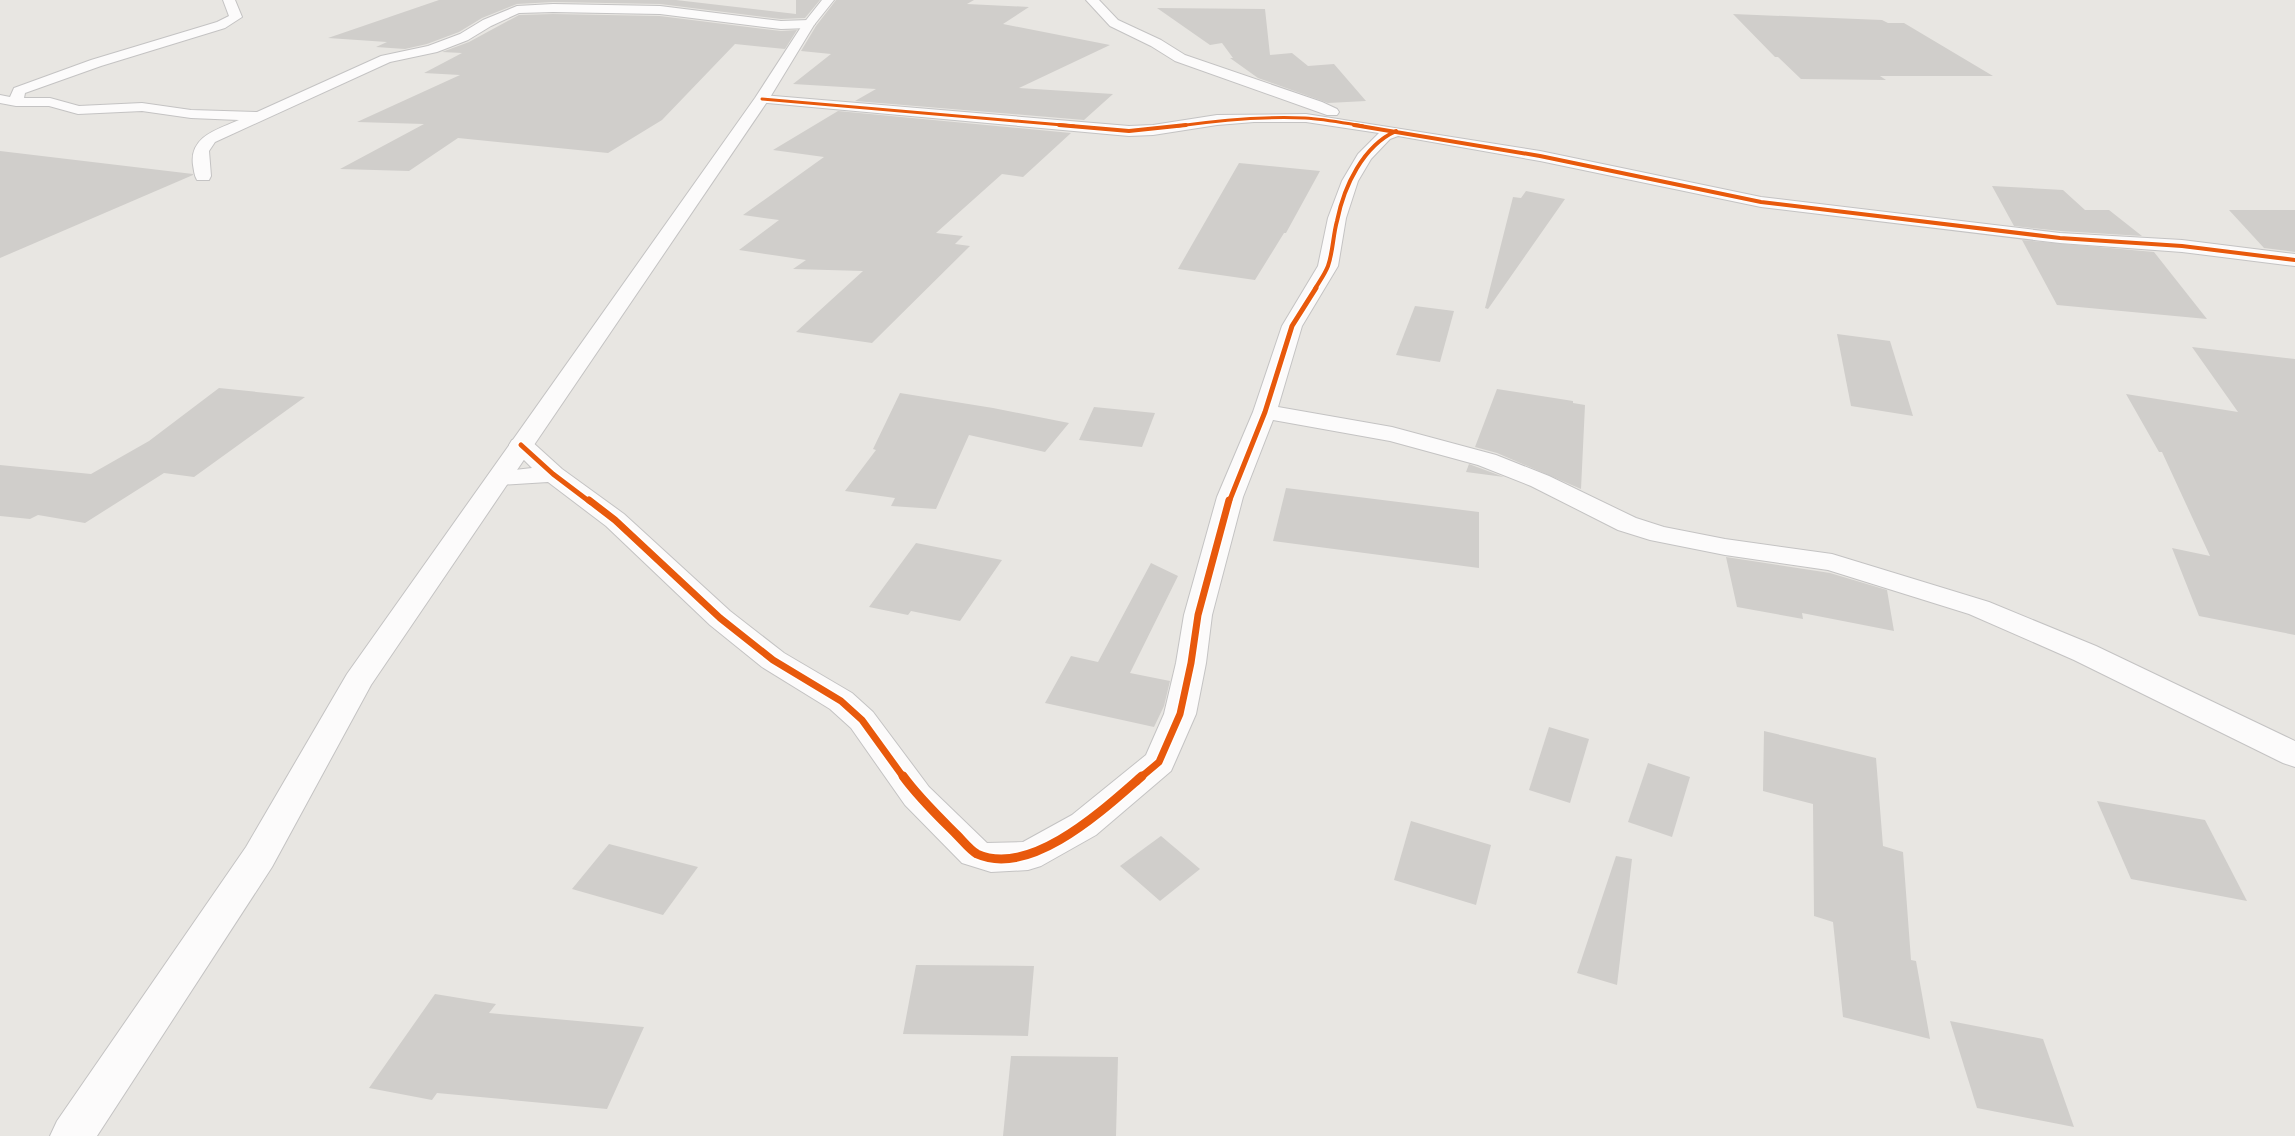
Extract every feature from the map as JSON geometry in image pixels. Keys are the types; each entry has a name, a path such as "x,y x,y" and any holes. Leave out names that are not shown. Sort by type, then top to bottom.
{"street":[{"path":"16,102 19,91 96,63 221,25 236,17 229,0"},
{"path":"553,8 567,0"},
{"path":"72,1136 259,857 358,681 762,99 809,24 828,0"},
{"path":"1092,0 1114,23 1156,43 1180,58 1317,105 1338,118"},
{"path":"203,176 200,150 202,145 258,117 386,59 432,49 464,37 510,13 523,9 660,10 781,25 809,24"},
{"path":"0,99 16,102 50,102 78,110 142,107 191,114 258,117"},
{"path":"762,99 1129,131 1153,130 1217,120 1338,118 1396,131 1540,156 1761,202 2060,238 2182,246 2295,260"},
{"path":"522,445 553,474 614,520 728,624 772,660 848,707 862,720 918,796 975,853 991,858 1028,856 1084,825 1159,762 1180,714 1191,663 1198,614 1230,497 1265,412 1292,326 1328,266 1337,218 1350,181 1364,157 1385,136 1396,131"},
{"path":"1265,412 1392,434 1487,460 1540,481 1627,524 1659,534 1832,562 1979,608 2085,653 2295,755"},
{"path":"500,478 553,474"}],"building":[{"path":"439,0 676,0 796,14 796,0 820,0 805,18 781,19 660,4 553,2 517,4 482,18 459,32 427,44 405,49 376,47 387,42 328,38"},
{"path":"836,0 974,0 967,4 1029,7 1003,24 1110,45 1019,88 1113,94 1084,120 855,101 876,89 793,84 831,54 801,51 816,26"},
{"path":"1157,8 1265,9 1270,55 1292,53 1308,66 1334,64 1366,101 1328,103 1258,78 1230,58 1233,58 1222,43 1210,45"},
{"path":"1733,14 1882,20 1888,23 1904,23 1993,76 1880,76 1886,80 1801,79 1778,57 1775,57"},
{"path":"519,15 660,16 781,31 797,30 785,49 735,44 662,120 608,153 458,138 409,171 340,169 424,124 357,122 460,75 424,73 462,53 442,52 469,42"},
{"path":"838,111 1071,133 1023,177 1002,174 936,233 963,236 955,244 970,246 872,343 796,332 863,271 793,269 806,260 739,250 779,220 743,215 824,157 773,150"},
{"path":"0,151 193,174 193,175 0,258"},
{"path":"1239,163 1320,171 1286,233 1284,233 1255,280 1178,269"},
{"path":"1992,186 2063,190 2085,210 2109,210 2142,236 2014,226"},
{"path":"1526,191 1565,199 1488,309 1485,308 1513,197 1521,198"},
{"path":"2229,210 2295,210 2295,252 2264,248"},
{"path":"2022,240 2154,252 2207,319 2057,305"},
{"path":"1415,306 1454,311 1440,362 1396,355"},
{"path":"1837,334 1890,341 1913,416 1851,406"},
{"path":"2192,347 2295,359 2295,635 2199,616 2172,548 2210,556 2162,452 2159,452 2126,394 2238,412"},
{"path":"219,388 305,397 194,477 164,473 85,523 38,515 30,519 0,516 0,465 91,474 149,441"},
{"path":"1497,389 1573,401 1573,403 1585,405 1581,489 1497,453 1475,447"},
{"path":"900,393 1069,423 1045,452 969,435 936,509 891,506 895,498 845,491 876,450 873,449"},
{"path":"1094,407 1155,413 1142,447 1079,440"},
{"path":"1469,464 1477,467 1504,477 1466,472"},
{"path":"1286,488 1479,512 1479,568 1273,541"},
{"path":"916,543 1002,560 960,621 911,611 908,615 869,607"},
{"path":"1726,557 1830,573 1887,590 1894,631 1802,613 1803,619 1737,607"},
{"path":"1151,563 1178,576 1130,673 1170,681 1164,706 1154,727 1045,703 1071,656 1098,662"},
{"path":"1549,727 1589,739 1570,803 1529,790"},
{"path":"1764,731 1876,758 1883,846 1903,852 1911,960 1916,961 1930,1039 1843,1017 1833,922 1814,916 1813,804 1763,791"},
{"path":"1648,763 1690,777 1672,837 1628,822"},
{"path":"2097,801 2205,820 2247,901 2131,879"},
{"path":"1411,821 1491,845 1476,905 1394,880"},
{"path":"1161,836 1200,869 1160,901 1120,866"},
{"path":"609,844 698,867 663,915 572,889"},
{"path":"1616,856 1632,859 1617,985 1577,973"},
{"path":"916,965 1034,966 1028,1036 903,1034"},
{"path":"435,994 496,1004 489,1013 644,1027 607,1109 437,1093 432,1100 369,1088"},
{"path":"1950,1021 2043,1039 2074,1127 1977,1108"},
{"path":"1011,1056 1118,1057 1116,1136 1003,1136"}],"cycle path":[{"path":"762,99 1129,131 1153,130 1217,120 1306,118 1396,131 1540,156 1761,202 2060,238 2182,246 2295,260"},
{"path":"521,445 553,474 615,520 720,618 773,660 841,701 862,720 917,796 975,853 991,858 1028,856 1084,825 1159,762 1180,714 1191,663 1198,615 1230,497 1265,412 1292,326 1328,266 1337,218 1350,181 1364,157 1385,136 1396,131"}]}
